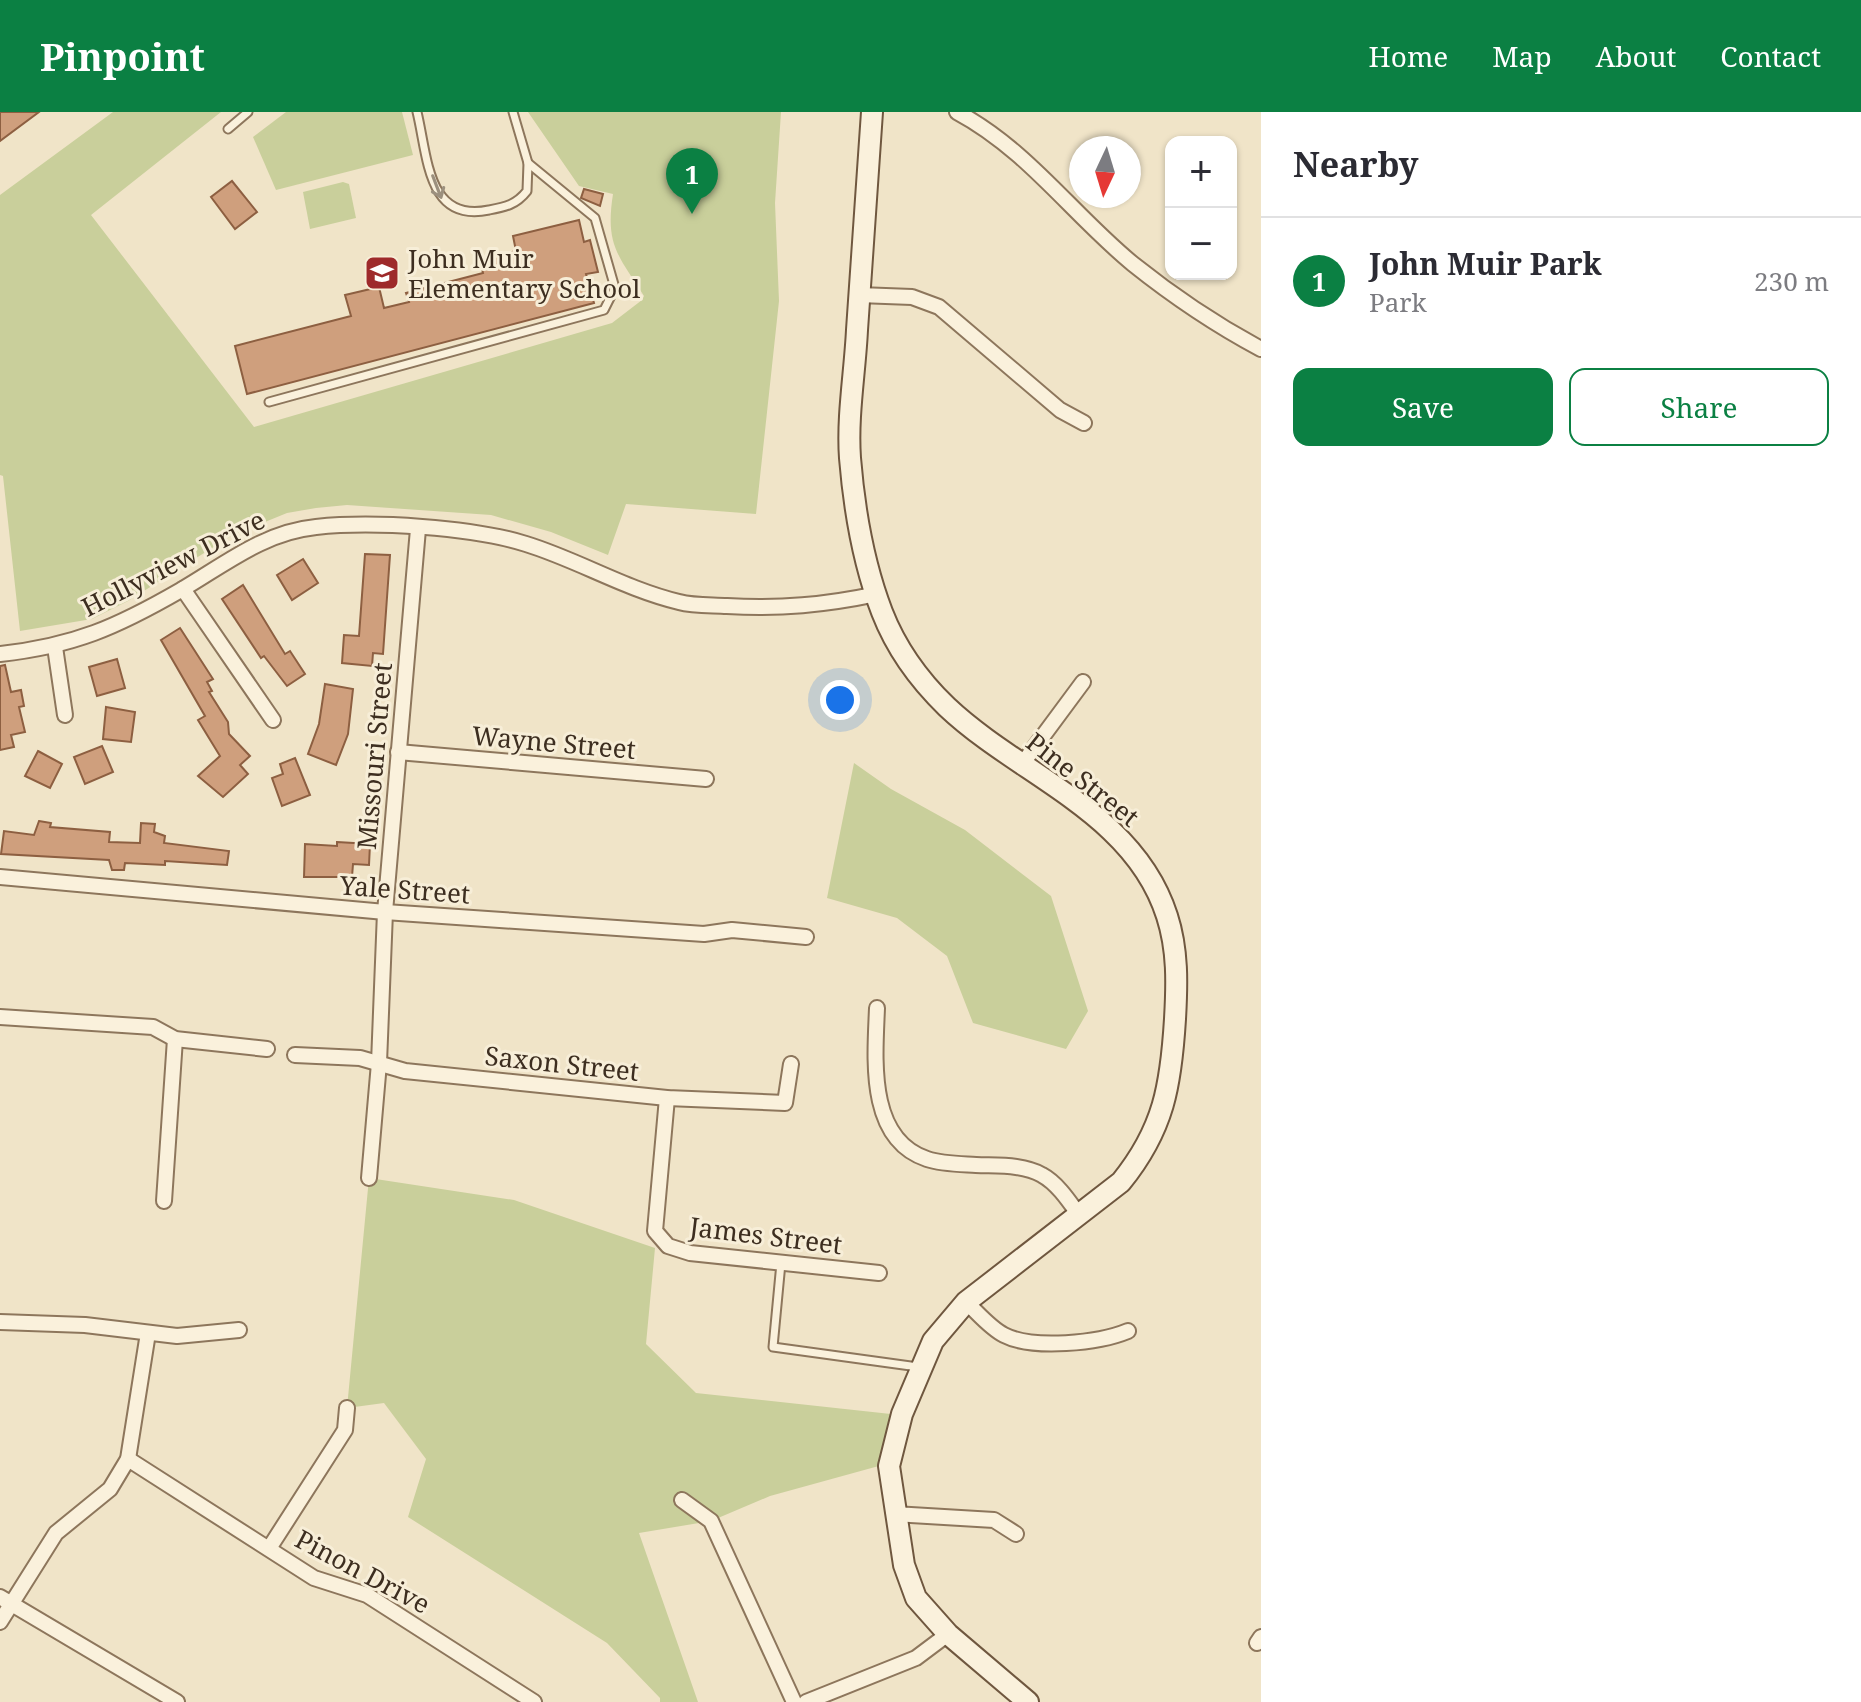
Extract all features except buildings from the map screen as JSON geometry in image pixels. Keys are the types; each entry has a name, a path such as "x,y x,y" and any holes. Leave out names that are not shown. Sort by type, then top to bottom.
{"street":[{"name":"Pine Street","path":"872,112 850,456 861,528 877,594 896,642 930,690 949,709 1112,830 1137,857 1168,917 1177,977 1172,1071 1160,1117 1140,1158 1121,1182 966,1302 933,1341 902,1414 889,1466 904,1565 916,1598 948,1634 1028,1702"},
{"path":"957,112 1018,152 1132,263 1218,326 1261,349"},
{"path":"859,295 912,297 939,307 1060,410 1084,423"},
{"name":"Hollyview Drive","path":"0,654 55,647 116,625 183,589 242,551 285,532 356,525 476,532 527,544 645,592 682,603 796,609 877,594"},
{"name":"Missouri Street","path":"369,1178 379,1063 385,912 418,529"},
{"path":"183,589 273,720"},
{"path":"55,647 65,715"},
{"path":"1023,763 1083,682"},
{"name":"Wayne Street","path":"398,752 706,779"},
{"name":"Yale Street","path":"0,877 385,912 704,934 732,930 806,937"},
{"path":"877,1008 878,1090 887,1125 899,1139 911,1151 938,1162 1031,1170 1045,1177 1079,1215"},
{"path":"0,1017 153,1027 175,1039 267,1049"},
{"path":"164,1201 175,1039"},
{"name":"Saxon Street","path":"295,1055 379,1063 405,1071 667,1098 785,1103 791,1064"},
{"name":"James Street","path":"667,1098 655,1231 668,1246 690,1253 879,1273"},
{"path":"966,1302 1004,1335 1020,1340 1086,1344 1128,1331"},
{"path":"0,1322 85,1325 177,1336 239,1330"},
{"path":"0,1622 13,1606 56,1533 110,1489 128,1459 148,1333"},
{"path":"270,1547 345,1430 347,1408"},
{"name":"Pinon Drive","path":"128,1459 270,1547 314,1578 367,1595 534,1702"},
{"path":"682,1500 711,1521 794,1702"},
{"path":"894,1514 994,1520 1016,1534"},
{"path":"0,1597 177,1702"},
{"path":"806,1702 916,1658 948,1634"}],"lane":[{"path":"228,129 248,112"},
{"path":"417,112 436,190 442,200 460,212 472,214 520,200 530,180 513,112"},
{"path":"269,402 604,310 615,288 595,218 528,163"},
{"path":"781,1263 773,1347 920,1368"}],"green space":[{"path":"113,112 221,112 91,215 254,427 612,323 642,300 644,296 612,238 613,194 579,186 528,112 781,112 775,203 779,301 756,514 626,504 608,555 551,532 491,515 347,505 316,508 287,513 231,536 128,601 92,619 20,631 3,476 0,475 0,195"},
{"path":"286,112 402,112 413,155 276,190 253,137"},
{"path":"343,182 349,184 356,218 310,229 303,192"},
{"path":"854,763 891,789 965,830 1051,896 1088,1011 1066,1049 973,1023 947,956 897,918 827,898"},
{"path":"369,1178 514,1200 655,1248 646,1344 696,1393 900,1415 886,1464 770,1496 711,1521 639,1533 698,1702 660,1702 660,1698 607,1643 408,1517 426,1459 384,1403 347,1408"}],"place":[{"name":"John Muir Park","path":"692,214"},
{"name":"John Muir Elementary School","path":"382,273"}]}
